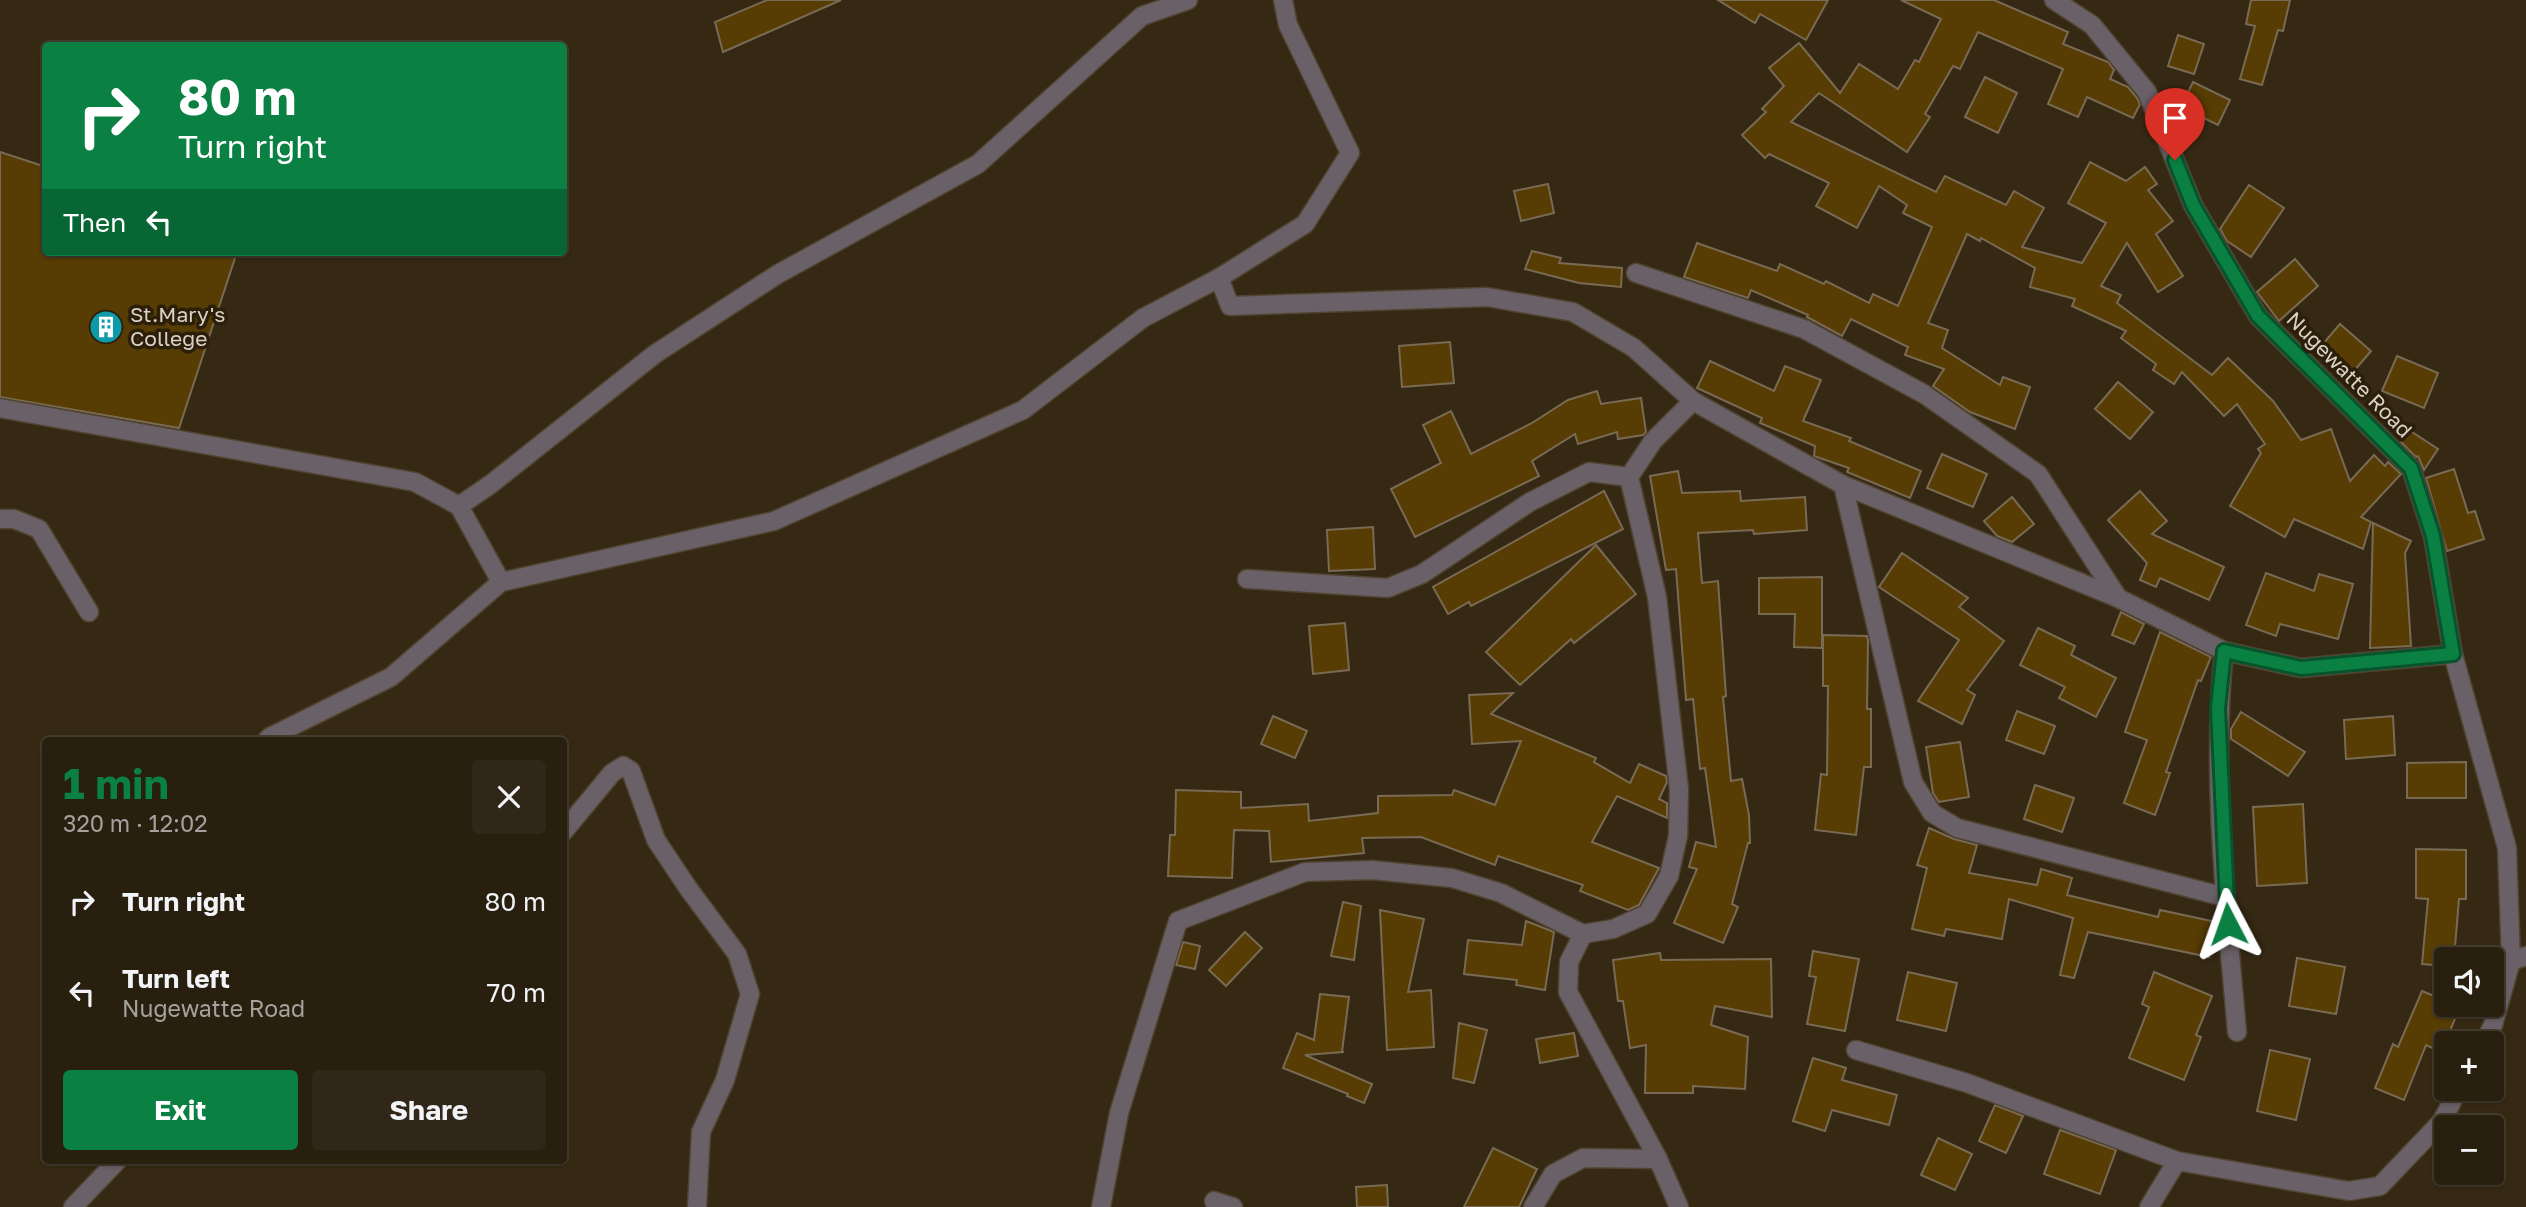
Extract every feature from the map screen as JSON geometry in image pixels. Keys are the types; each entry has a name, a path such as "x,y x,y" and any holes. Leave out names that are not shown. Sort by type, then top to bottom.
{"street":[{"path":"458,506 655,354 778,274 978,164 1142,16 1188,0"},
{"path":"270,737 391,677 501,582 774,521 1023,410 1143,318 1219,278 1305,224 1350,153 1289,25 1283,0"},
{"name":"Nugewatte Road","path":"2053,0 2092,25 2147,92 2193,205 2258,316 2411,468 2433,536 2453,654 2507,848 2519,958 2490,1031"},
{"path":"1636,273 1804,329 1924,394 2038,474 2118,598"},
{"path":"1219,278 1230,306 1488,297 1573,312 1634,348 1693,401 1843,485 2118,598 2224,651 2301,668 2453,654"},
{"path":"1101,1207 1119,1113 1178,921 1305,872 1372,870 1452,878 1501,893 1583,934 1613,929 1647,914 1669,876 1678,836 1679,789 1657,597 1629,477 1653,442 1693,401"},
{"path":"0,408 415,482 458,506 501,582"},
{"path":"1247,579 1388,588 1422,574 1530,502 1589,472 1629,477"},
{"path":"1843,485 1913,782 1932,813 1957,828 2225,897"},
{"path":"0,519 14,519 39,529 89,612"},
{"path":"2224,651 2218,708 2225,897 2237,1032"},
{"path":"567,827 612,773 623,766 631,771 656,839 737,954 750,994 725,1080 701,1132 697,1207"},
{"path":"1583,934 1569,962 1568,992 1658,1159 1679,1207"},
{"path":"1856,1050 1967,1083 2177,1161 2349,1191 2380,1186 2442,1121 2452,1101"},
{"path":"1533,1207 1553,1174 1583,1158 1658,1159"},
{"path":"2149,1207 2177,1161"},
{"path":"73,1207 114,1164"},
{"path":"1214,1201 1233,1207"}],"building":[{"path":"767,0 841,0 723,52 715,22"},
{"path":"1718,0 1828,0 1806,40 1760,14 1755,23"},
{"path":"1901,0 1994,0 2068,32 2063,44 2108,62 2114,70 2110,79 2128,87 2140,104 2133,118 2087,97 2078,117 2048,104 2063,69 1978,32 1960,69 1953,66 1925,114 1930,117 1907,152 1819,93 1791,122 1936,192 1945,176 2006,205 2014,191 2044,208 2022,247 2082,263 2106,223 2068,203 2090,162 2126,181 2145,167 2157,184 2148,190 2173,221 2156,234 2183,276 2158,292 2127,243 2101,286 2121,295 2117,303 2212,375 2228,358 2273,401 2301,440 2331,429 2350,481 2374,455 2385,466 2388,462 2401,474 2361,517 2371,522 2363,549 2294,519 2285,537 2230,506 2261,453 2258,449 2265,444 2237,404 2224,416 2182,372 2174,384 2153,370 2156,364 2121,338 2126,331 2072,306 2075,299 2030,287 2035,268 1981,238 1980,241 1967,234 1928,323 1948,330 1942,348 2000,385 2003,377 2030,387 2015,429 1970,412 1933,386 1944,369 1905,355 1908,347 1851,319 1842,336 1807,317 1808,315 1751,290 1748,298 1684,277 1697,243 1777,271 1780,264 1824,284 1826,281 1869,303 1873,294 1898,306 1932,227 1903,213 1907,205 1879,186 1857,228 1816,206 1829,183 1769,154 1765,158 1742,135 1766,112 1762,109 1784,86 1769,68 1799,43 1840,93 1859,64 1898,89 1915,60 1919,62 1941,19"},
{"path":"2251,0 2290,0 2283,31 2278,30 2262,85 2240,79 2255,26 2246,24"},
{"path":"2178,35 2204,44 2194,74 2168,66"},
{"path":"1985,77 2017,93 1998,133 1965,117"},
{"path":"2193,82 2230,100 2218,125 2181,107"},
{"name":"St.Mary's College","path":"0,152 42,166 42,256 236,256 179,428 0,397"},
{"path":"1548,184 1554,213 1521,221 1514,191"},
{"path":"2249,185 2284,208 2251,257 2227,241 2220,229"},
{"path":"1532,251 1561,258 1559,263 1622,268 1621,287 1579,283 1525,269"},
{"path":"2295,259 2318,286 2279,321 2257,292"},
{"path":"2340,324 2371,351 2348,378 2316,352"},
{"path":"1450,342 1454,383 1402,387 1399,346"},
{"path":"2397,356 2438,373 2424,408 2382,391"},
{"path":"1710,361 1774,391 1785,366 1821,380 1803,421 1851,438 1849,441 1921,471 1910,498 1847,472 1849,468 1814,456 1815,446 1760,423 1762,418 1697,388"},
{"path":"2118,382 2153,412 2130,439 2095,409"},
{"path":"1597,391 1601,404 1641,398 1646,432 1643,435 1618,439 1617,432 1578,444 1575,434 1532,461 1539,476 1415,537 1391,489 1441,463 1423,425 1451,411 1471,454 1532,423 1568,400"},
{"path":"2409,430 2438,449 2424,470 2418,456 2401,442"},
{"path":"1942,454 1987,474 1973,507 1927,488"},
{"path":"2454,469 2468,513 2475,511 2484,539 2447,551 2426,478"},
{"path":"1678,471 1682,493 1740,491 1741,501 1805,497 1807,530 1754,534 1753,530 1698,533 1702,583 1718,581 1726,696 1723,697 1731,781 1742,779 1749,815 1750,843 1732,904 1738,907 1723,943 1674,923 1697,869 1689,867 1696,842 1716,847 1705,768 1700,769 1693,699 1686,700 1676,569 1666,570 1650,476"},
{"path":"1604,491 1623,529 1471,606 1469,602 1448,614 1433,587"},
{"path":"2140,491 2167,521 2152,534 2224,567 2209,600 2160,578 2156,587 2140,580 2147,563 2108,520"},
{"path":"2012,497 2034,524 2012,542 1997,536 1984,521"},
{"path":"2373,523 2411,541 2405,553 2411,646 2370,648"},
{"path":"1373,527 1375,569 1329,571 1327,530"},
{"path":"1596,545 1636,594 1574,643 1571,639 1520,685 1486,652"},
{"path":"1902,553 1968,598 1959,607 2004,641 1967,690 1975,695 1962,724 1918,701 1959,640 1879,587"},
{"path":"2266,573 2314,591 2319,574 2353,584 2338,639 2280,624 2276,636 2246,625"},
{"path":"1822,577 1822,648 1794,647 1795,614 1759,614 1759,578"},
{"path":"2121,612 2144,624 2134,644 2112,635"},
{"path":"1345,623 1349,670 1313,674 1309,626"},
{"path":"2038,628 2075,646 2071,655 2116,678 2096,717 2059,698 2065,687 2020,665"},
{"path":"2160,632 2211,657 2201,681 2198,680 2166,772 2170,773 2155,815 2124,803 2147,740 2125,732"},
{"path":"1823,635 1867,636 1868,640 1867,709 1871,709 1871,767 1864,767 1856,835 1815,830 1821,774 1827,775 1828,686 1823,686"},
{"path":"1513,693 1491,714 1596,758 1594,762 1630,783 1639,764 1666,776 1667,782 1659,799 1667,803 1667,818 1617,796 1592,842 1659,868 1639,905 1628,910 1580,891 1583,885 1498,856 1495,865 1421,837 1362,838 1364,853 1271,862 1269,831 1234,830 1232,878 1168,876 1170,835 1175,835 1176,790 1241,792 1241,808 1308,804 1309,821 1378,813 1378,796 1452,795 1454,790 1495,805 1521,741 1472,744 1469,695"},
{"path":"2017,711 2055,726 2044,754 2006,740"},
{"path":"2241,712 2305,752 2288,776 2231,739 2231,729"},
{"path":"1273,716 1307,731 1295,758 1261,744"},
{"path":"2393,716 2395,755 2346,759 2344,720"},
{"path":"1960,742 1969,797 1939,802 1933,793 1926,747"},
{"path":"2466,762 2466,798 2407,798 2407,763"},
{"path":"2035,785 2074,798 2062,832 2024,819"},
{"path":"2303,804 2307,883 2257,886 2253,807"},
{"path":"1929,828 1977,845 1969,873 2037,885 2041,869 2072,878 2067,895 2158,917 2160,910 2216,922 2209,957 2088,932 2074,978 2060,975 2073,918 2009,899 2002,939 1946,929 1944,936 1912,929 1927,868 1917,865"},
{"path":"2416,849 2466,850 2466,899 2459,899 2455,947 2434,947 2434,965 2422,964 2428,899 2416,898"},
{"path":"1343,902 1361,906 1354,960 1331,956"},
{"path":"1380,910 1424,919 1408,992 1431,990 1434,1047 1387,1050"},
{"path":"1526,921 1554,932 1545,990 1516,985 1517,980 1464,974 1468,940 1522,945"},
{"path":"1245,932 1262,948 1226,986 1209,970"},
{"path":"1183,942 1200,946 1195,969 1176,965"},
{"path":"1813,951 1859,959 1845,1031 1807,1024 1816,977 1809,976"},
{"path":"1660,953 1661,960 1771,959 1772,1017 1715,1006 1711,1025 1748,1037 1745,1089 1693,1086 1693,1093 1645,1093 1646,1045 1630,1048 1623,1001 1618,1001 1613,960"},
{"path":"2297,958 2345,967 2336,1014 2289,1006"},
{"path":"1908,972 1957,983 1946,1031 1897,1020"},
{"path":"2154,972 2212,996 2196,1035 2201,1037 2184,1080 2129,1058 2149,1007 2142,1004"},
{"path":"2422,991 2434,996 2434,1017 2456,1017 2450,1031 2434,1031 2434,1049 2426,1045 2404,1100 2375,1088 2393,1044 2398,1047"},
{"path":"1320,994 1349,997 1344,1052 1305,1055 1372,1084 1364,1103 1283,1068 1297,1033 1314,1040"},
{"path":"1459,1023 1487,1030 1474,1083 1453,1078"},
{"path":"1574,1033 1578,1056 1540,1063 1536,1039"},
{"path":"2270,1050 2310,1059 2296,1120 2257,1111"},
{"path":"1813,1058 1846,1068 1842,1080 1897,1095 1889,1125 1832,1110 1825,1131 1793,1121"},
{"path":"1995,1105 2023,1116 2006,1153 1979,1141"},
{"path":"2060,1130 2116,1150 2100,1194 2044,1174"},
{"path":"1938,1138 1972,1154 1955,1190 1921,1175"},
{"path":"1493,1148 1537,1169 1519,1207 1464,1207"},
{"path":"1387,1185 1388,1207 1357,1207 1356,1187"}],"place":[{"name":"St.Mary's College","path":"106,327"}],"route":[{"path":"2175,160 2193,205 2258,316 2411,468 2433,536 2453,654 2301,668 2224,651 2218,708 2228,924"}]}
